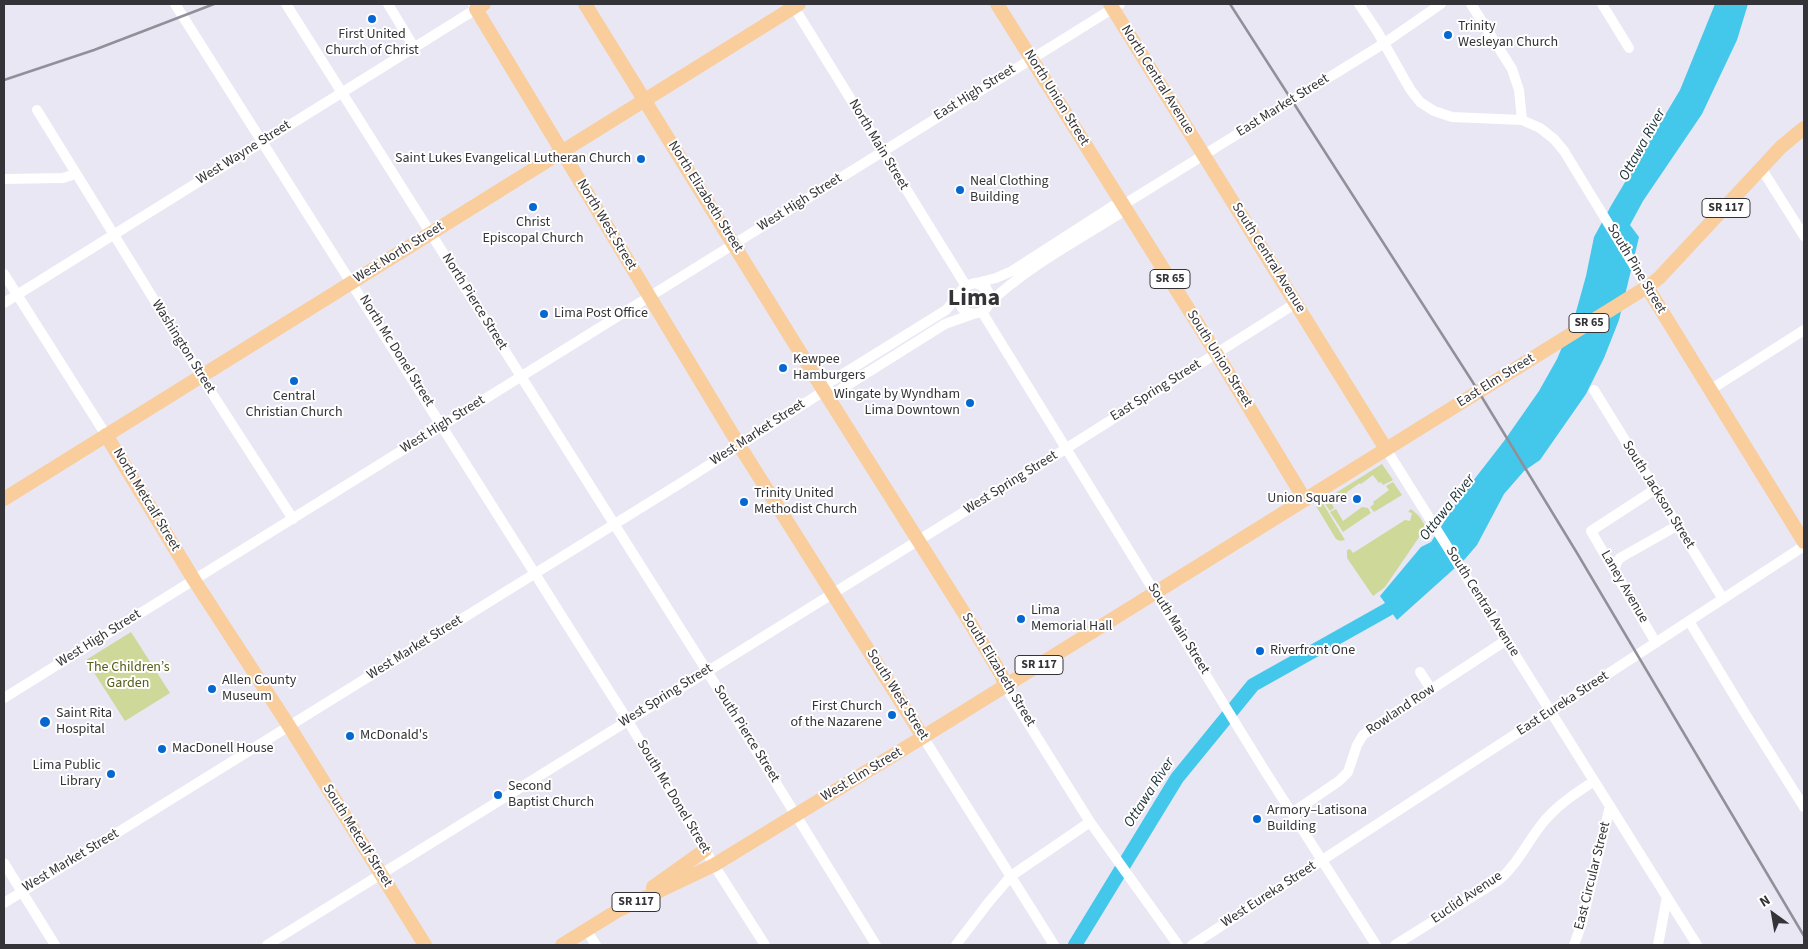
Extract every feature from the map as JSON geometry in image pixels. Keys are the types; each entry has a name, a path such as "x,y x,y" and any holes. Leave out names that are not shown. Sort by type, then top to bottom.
{"main road":[{"name":"North Elizabeth Street","path":"585,4 824,391"},
{"name":"North Union Street","path":"997,4 1116,193"},
{"name":"North West Street","path":"477,5 562,152 740,446"},
{"name":"West North Street","path":"4,499 795,5"},
{"name":"North Central Avenue","path":"1114,5 1204,156"},
{"name":"East Elm Street","path":"1155,593 1647,287 1659,278 1781,147 1804,128"},
{"name":"South Central Avenue","path":"1204,156 1386,449"},
{"name":"South Union Street","path":"1116,193 1305,500"},
{"name":"South Pine Street","path":"1647,287 1804,542"},
{"name":"South Elizabeth Street","path":"824,391 1001,674 1006,686"},
{"name":"North Metcalf Street","path":"106,435 194,580 289,726"},
{"name":"South West Street","path":"740,446 924,737"},
{"name":"West Elm Street","path":"562,945 617,911 714,865 1155,593"},
{"name":"South Metcalf Street","path":"289,726 425,945"},
{"path":"641,900 656,884 705,850"}],"street":[{"name":"North Mc Donel Street","path":"175,4 534,573"},
{"name":"North Pierce Street","path":"286,4 614,524"},
{"path":"388,4 414,47"},
{"path":"1359,4 1377,31 1410,90 1420,102 1434,112 1463,118 1522,120 1519,90 1512,69 1471,4"},
{"name":"East Market Street","path":"976,283 996,278 1012,270 1113,206 1123,205 1383,44 1441,4"},
{"path":"1602,4 1629,48"},
{"name":"West Wayne Street","path":"4,303 414,47 477,5"},
{"name":"North Main Street","path":"795,5 963,289"},
{"name":"East High Street","path":"882,152 1032,59 1114,5"},
{"name":"Washington Street","path":"36,110 293,519"},
{"name":"South Pine Street","path":"1522,120 1540,128 1554,139 1564,151 1647,287"},
{"name":"West High Street","path":"4,698 882,152"},
{"path":"1761,168 1804,236"},
{"path":"4,179 63,178 75,174"},
{"name":"East Market Street","path":"989,303 1027,272 1120,214 1123,205"},
{"name":"North Metcalf Street","path":"4,274 106,435"},
{"path":"976,283 988,292 989,303 978,313 965,311 959,302 963,289 976,283"},
{"name":"West Market Street","path":"4,903 740,446 824,391 830,382 946,310 963,289"},
{"name":"East Spring Street","path":"1067,448 1296,303"},
{"name":"West Market Street","path":"824,391 834,393 945,324 978,313"},
{"name":"South Main Street","path":"978,313 1067,448 1155,593 1376,945"},
{"path":"1710,390 1804,330"},
{"name":"South Jackson Street","path":"1594,390 1722,599"},
{"name":"West Spring Street","path":"267,945 1067,448"},
{"name":"South Central Avenue","path":"1386,449 1697,945"},
{"name":"Laney Avenue","path":"1654,490 1591,531 1656,643"},
{"name":"South Pierce Street","path":"614,524 876,945"},
{"path":"1614,571 1620,558 1678,527"},
{"name":"East Eureka Street","path":"1322,861 1804,546"},
{"name":"South Mc Donel Street","path":"534,573 628,721 714,865 765,945"},
{"path":"1689,621 1804,806"},
{"name":"Rowland Row","path":"1292,813 1339,781 1348,772 1357,744 1363,735 1506,641"},
{"path":"1420,672 1431,689"},
{"name":"South Elizabeth Street","path":"1006,686 1090,822 1178,945"},
{"name":"South West Street","path":"924,737 1054,945"},
{"name":"Euclid Avenue","path":"1396,945 1499,880 1513,865 1546,819 1594,780"},
{"name":"East Circular Street","path":"1574,945 1582,923 1610,806"},
{"path":"956,945 1011,876 1090,822"},
{"name":"West Eureka Street","path":"1192,945 1322,861"},
{"path":"4,862 55,945"},
{"path":"1658,945 1667,897"},
{"path":"586,930 596,945"}],"green space":[{"path":"1382,464 1393,480 1383,485 1373,475 1334,500 1335,502 1332,504 1334,508 1330,511 1323,501"},
{"path":"1393,482 1402,495 1374,512 1370,507 1374,504 1373,502 1389,490 1386,486"},
{"path":"1322,502 1345,540 1340,541 1336,539 1316,506"},
{"path":"1362,507 1368,508 1371,513 1343,532 1330,512 1336,509 1343,521"},
{"path":"1411,509 1419,516 1426,527 1385,587 1373,596 1347,558 1347,550 1350,549 1353,553 1405,520 1410,521 1412,513 1408,512"},
{"name":"The Children’s Garden","path":"131,632 170,693 125,721 86,660"}],"water":[{"path":"1715,4 1748,4 1737,40 1702,114 1643,201 1630,225 1639,237 1619,320 1604,358 1586,394 1540,460 1524,471 1504,494 1477,545 1465,559 1397,620 1380,596 1421,547 1431,542 1459,499 1504,441 1539,391 1557,359 1574,319 1594,237 1680,90"}],"waterway":[{"name":"Ottawa River","path":"1075,945 1177,778 1253,685 1392,607 1400,596"}],"railway":[{"path":"4,80 94,50 214,4"},
{"path":"1230,4 1472,381 1577,553 1804,936"}],"place":[{"name":"First United Church of Christ","path":"372,19"},
{"name":"Trinity Wesleyan Church","path":"1448,35"},
{"name":"Saint Lukes Evangelical Lutheran Church","path":"641,159"},
{"name":"Neal Clothing Building","path":"960,190"},
{"name":"Christ Episcopal Church","path":"533,207"},
{"name":"Lima Post Office","path":"544,314"},
{"name":"Kewpee Hamburgers","path":"783,368"},
{"name":"Central Christian Church","path":"294,381"},
{"name":"Wingate by Wyndham Lima Downtown","path":"970,403"},
{"name":"Union Square","path":"1357,499"},
{"name":"Trinity United Methodist Church","path":"744,502"},
{"name":"Lima Memorial Hall","path":"1021,619"},
{"name":"Riverfront One","path":"1260,651"},
{"name":"Allen County Museum","path":"212,689"},
{"name":"First Church of the Nazarene","path":"892,715"},
{"name":"Saint Rita Hospital","path":"45,722"},
{"name":"McDonald's","path":"350,736"},
{"name":"MacDonell House","path":"162,749"},
{"name":"Lima Public Library","path":"111,774"},
{"name":"Second Baptist Church","path":"498,795"},
{"name":"Armory–Latisona Building","path":"1257,819"}],"district":[{"name":"Lima","path":"974,300"}]}
